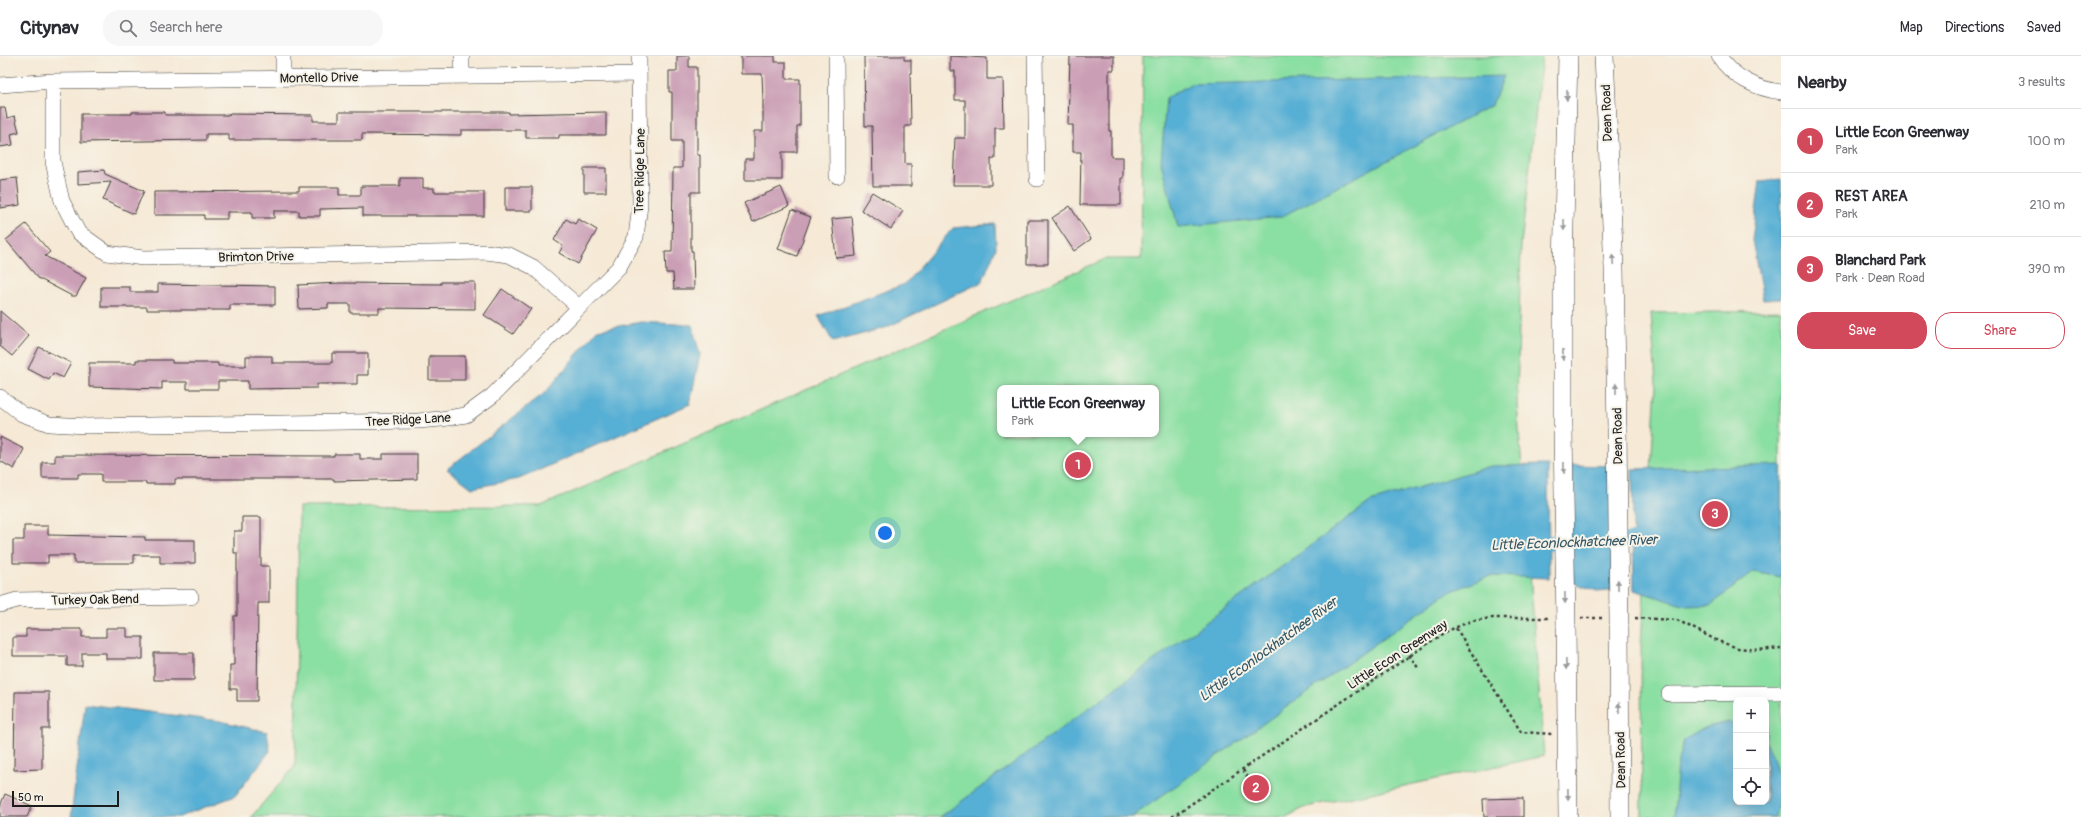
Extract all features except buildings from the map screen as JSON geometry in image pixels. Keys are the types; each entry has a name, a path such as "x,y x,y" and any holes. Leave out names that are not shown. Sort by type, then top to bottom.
{"main road":[{"path":"1568,56 1563,290 1568,817"},
{"name":"Dean Road","path":"1604,56 1614,268 1620,817"}],"street":[{"path":"282,77 283,56"},
{"path":"462,56 462,75"},
{"name":"Tree Ridge Lane","path":"0,397 22,414 49,424 87,426 441,420 466,415 492,396 619,267 636,237 640,205 639,56"},
{"path":"836,56 837,176"},
{"path":"1035,56 1037,179"},
{"path":"1719,56 1723,62 1742,79 1768,90 1781,92"},
{"name":"Montello Drive","path":"0,85 53,80 639,74"},
{"name":"Brimton Drive","path":"53,80 53,162 62,201 78,232 107,253 143,258 486,252 508,255 533,267 579,307"},
{"name":"Turkey Oak Bend","path":"0,605 17,600 191,597"},
{"path":"1668,694 1781,693"}],"path":[{"name":"Little Econ Greenway","path":"1172,817 1409,655 1445,632 1472,621 1492,618 1565,620 1677,620 1718,641 1738,648 1759,650 1781,648"},
{"path":"1456,628 1521,732 1552,734"},
{"path":"1409,655 1419,669"},
{"path":"1242,770 1256,790"}],"green space":[{"path":"1143,56 1542,56 1521,245 1517,403 1544,756 1306,807 1286,817 251,817 295,766 299,507 541,506 1105,259 1141,259"},
{"path":"1781,311 1781,817 1642,817 1641,645 1656,383 1651,313"}],"water":[{"path":"1504,76 1492,105 1281,217 1178,227 1161,163 1166,98 1191,84"},
{"path":"1781,179 1781,299 1763,300 1752,240 1760,181"},
{"path":"995,224 996,248 982,282 885,328 833,342 818,316 905,284 953,228"},
{"path":"641,322 692,325 700,354 690,404 519,479 472,488 447,469 546,392 597,330"},
{"path":"1548,465 1549,578 1491,576 1447,593 1132,817 940,817 1370,502 1491,466"},
{"path":"1564,465 1617,466 1618,589 1597,591 1565,580"},
{"path":"1781,465 1781,577 1753,572 1711,605 1686,606 1634,590 1632,469"},
{"path":"85,704 220,721 267,732 270,751 235,796 179,817 71,817"},
{"path":"1729,722 1733,723 1733,805 1769,805 1769,749 1774,760 1778,778 1778,797 1775,817 1674,817 1678,761 1684,740 1706,727"}],"waterway":[{"name":"Little Econlockhatchee River","path":"1607,541 1653,540"},
{"name":"Little Econlockhatchee River","path":"1529,544 1575,542"}],"place":[{"name":"Little Econ Greenway","path":"1078,465"},
{"name":"Blanchard Park","path":"1715,514"},
{"name":"REST AREA","path":"1256,788"}]}
